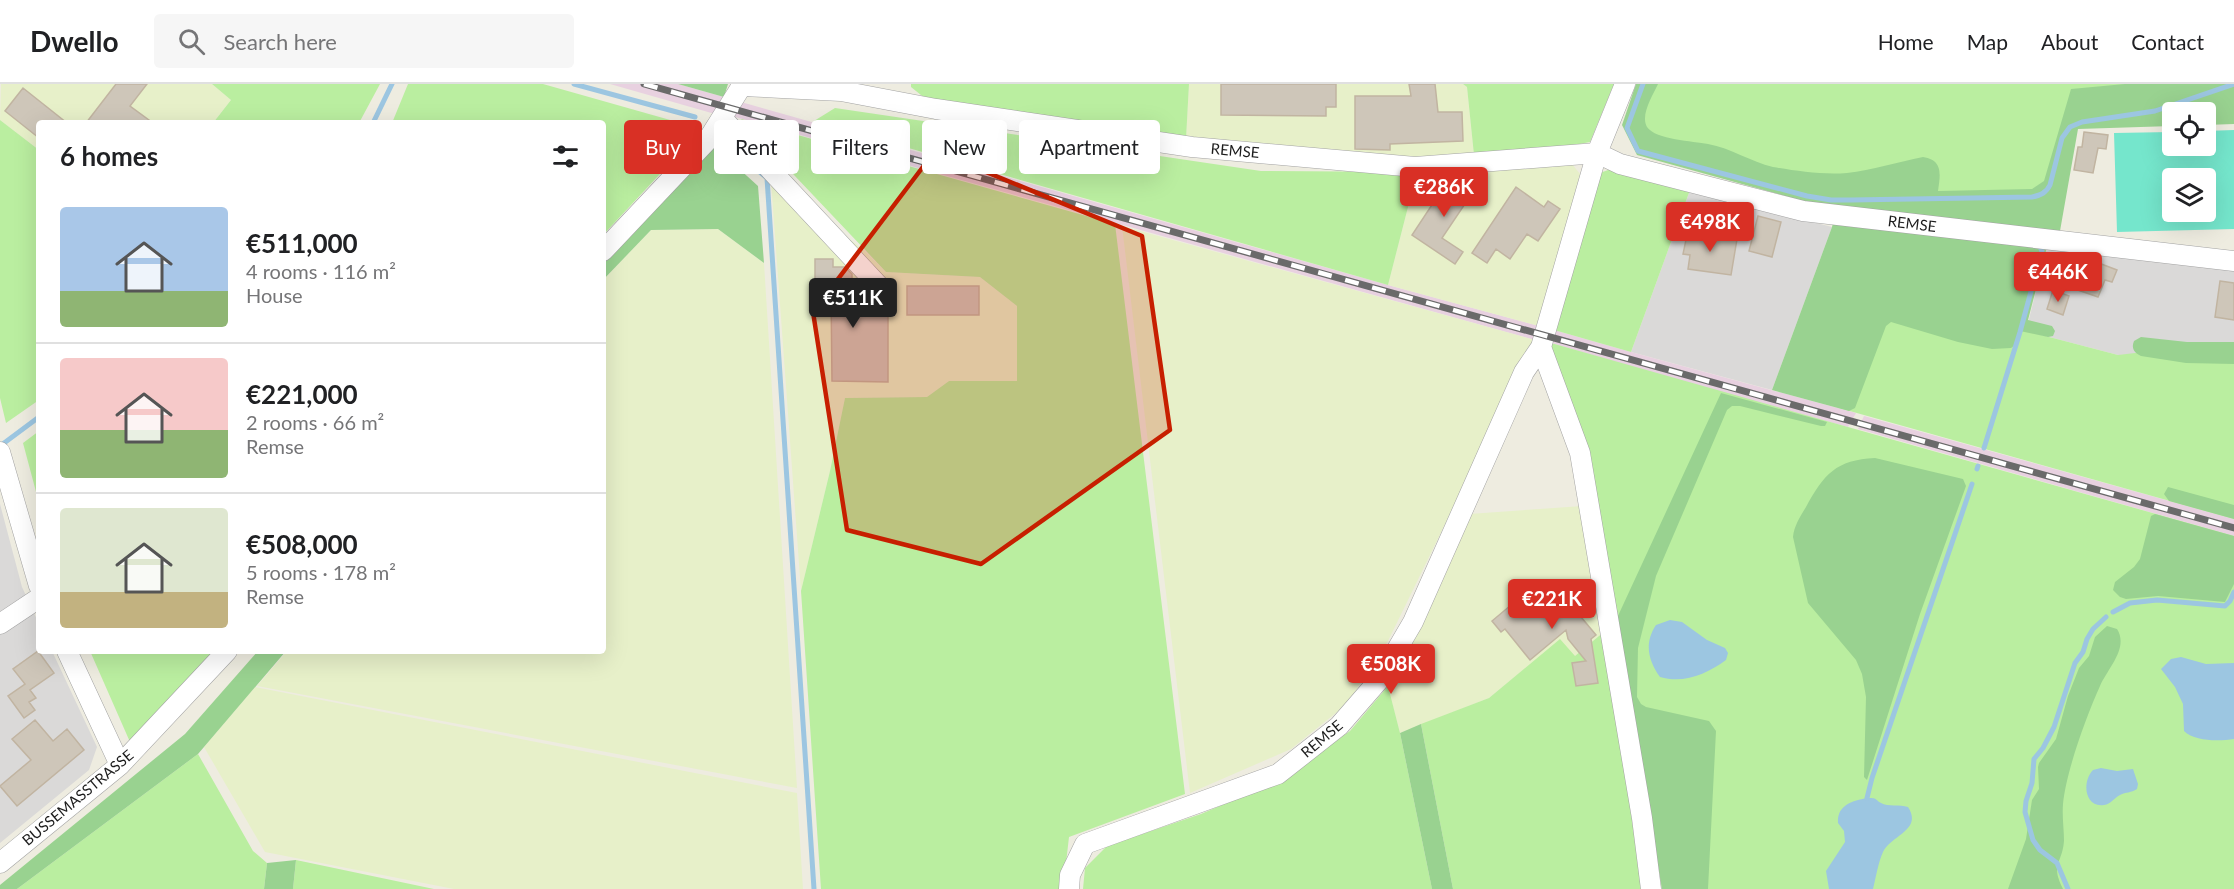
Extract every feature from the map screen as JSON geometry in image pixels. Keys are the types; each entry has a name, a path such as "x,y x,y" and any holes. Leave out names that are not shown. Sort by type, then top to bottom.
{"street":[{"name":"REMSE","path":"1069,889 1070,875 1085,844 1278,774 1340,726 1379,680 1413,622 1524,372 1542,347 1597,153 1625,84"},
{"path":"606,248 707,141 742,85 848,88"},
{"name":"REMSE","path":"848,88 936,109 1192,147 1414,167 1597,153 1620,164 1803,211 2234,261"},
{"path":"722,118 879,286"},
{"path":"1542,347 1580,453 1642,818 1651,889"},
{"path":"2,458 36,576"},
{"path":"0,624 36,600"},
{"path":"68,654 120,765"},
{"name":"BUSSEMASSTRASSE","path":"0,863 120,765 224,654"}],"highlighted area":[{"path":"935,151 1142,236 1170,430 981,564 847,530 813,312"}],"shaded area":[{"path":"610,84 678,84 724,97 715,114"},
{"path":"741,102 811,122 811,138 799,135 799,120 746,120 732,116"},
{"path":"2234,130 2234,229 2117,232 2114,133 2162,132 2162,156 2216,156 2216,131"},
{"path":"910,150 922,153 922,169 910,166"},
{"path":"940,174 996,174 1539,326 1535,340"},
{"path":"1690,190 1832,227 1772,390 1631,352"},
{"path":"2047,247 2234,270 2234,354 2118,355 2026,331"},
{"path":"1554,330 1856,413 1848,427 1721,393 1551,343"},
{"path":"1864,416 2234,519 2234,536 1858,429"},
{"path":"0,504 22,587 36,617 36,654 53,654 97,747 89,770 0,843"},
{"path":"1670,620 1682,622 1707,640 1725,648 1728,653 1726,660 1711,670 1695,676 1678,679 1660,677 1650,658 1650,638 1656,625"},
{"path":"2181,657 2206,664 2234,663 2234,739 2201,739 2184,731 2183,704 2175,687 2161,669 2171,659"},
{"path":"2101,768 2117,771 2133,769 2138,784 2137,789 2120,795 2104,805 2097,805 2089,798 2086,787 2089,775 2093,770"},
{"path":"1867,798 1884,804 1908,807 1912,821 1909,827 1883,852 1873,889 1829,889 1826,871 1845,842 1844,831 1838,823 1840,812 1851,802"}],"green space":[{"path":"1,84 212,84 231,100 215,120 36,120 36,148 0,120"},
{"path":"212,84 380,84 361,120 215,120 231,100"},
{"path":"408,84 543,84 670,120 624,120 624,174 660,174 606,232 606,120 393,120"},
{"path":"678,84 728,84 724,97"},
{"path":"911,84 1189,84 1186,139 1160,135 1160,120 1062,120 926,99 911,87"},
{"path":"1189,84 1463,84 1467,87 1474,155 1413,161 1186,139"},
{"path":"1463,84 1614,84 1590,142 1563,147 1474,155 1467,87"},
{"path":"1636,84 1658,84 1648,105 1645,122 1647,127 1658,135 1716,146 1773,167 1810,172 1847,173 1923,157 1938,165 1940,174 1938,191 2032,189 2044,181 2071,89 2125,84 2234,84 2234,124 2216,125 2216,102 2162,102 2162,126 2078,129 2060,231 2047,247 2028,320 2052,326 2055,331 2053,336 2020,331 2015,345 2011,348 1992,349 1958,342 1891,322 1886,326 1855,408 1849,411 1772,390 1832,227 1836,210 1637,155 1622,125"},
{"path":"1652,84 2221,84 2082,119 2048,182 2038,191 1832,197 1634,130"},
{"path":"835,108 922,121 922,152 910,148 910,120 816,120"},
{"path":"0,120 36,148 36,402 6,423 0,398"},
{"path":"1007,133 1019,135 1019,174 1160,174 1160,156 1261,171 1417,172 1388,285 1000,174 1007,174"},
{"path":"799,135 811,139 811,174 910,174 910,166 922,170 922,174 937,174 1115,224 1185,794 1069,837 1063,889 821,889 801,591 845,398 927,397 949,381 1017,381 1017,306 980,277 886,272 793,174 799,174"},
{"path":"714,146 714,174 745,174 758,186 764,263 718,229 651,230 606,277 606,256 686,174 702,174 702,158"},
{"path":"1571,163 1581,175 1539,326 1388,285 1417,172"},
{"path":"1611,169 1690,190 1631,352 1554,330 1597,174"},
{"path":"771,181 864,250 886,272 980,277 1017,306 1017,381 949,381 927,397 845,398 801,591"},
{"path":"1122,226 1535,340 1388,641 1347,704 1291,749 1190,793"},
{"path":"718,229 764,263 797,788 257,686 284,654 606,654 606,277 651,230"},
{"path":"1886,294 2118,355 2135,353 2234,354 2234,519 1839,408"},
{"path":"2141,337 2187,342 2234,342 2234,364 2186,363 2141,356 2135,352 2133,346 2134,341"},
{"path":"1551,343 2234,536 2234,889 1662,889 1617,618"},
{"path":"1721,393 1827,422 1825,426 1821,426 1740,406 1732,406 1727,410 1656,576 1638,648 1637,697 1646,707 1709,721 1716,731 1708,889 1662,889 1617,618"},
{"path":"36,433 36,492 23,443"},
{"path":"1875,458 1963,479 1966,486 1920,614 1867,780 1864,777 1866,697 1862,674 1856,660 1808,603 1793,537 1800,518 1825,478 1850,462"},
{"path":"2168,487 2234,505 2234,519 2169,501 2164,494"},
{"path":"1582,506 1605,631 1575,657 1560,640 1489,698 1400,733 1388,687 1420,626 1469,514"},
{"path":"2155,514 2234,536 2234,584 2225,602 2158,596 2126,599 2113,590 2115,582 2134,567 2140,559 2151,516"},
{"path":"2107,626 2117,629 2121,643 2089,713 2068,776 2063,804 2064,841 2057,869 2063,889 2008,889 2026,839 2032,800 2039,789 2039,763 2056,739 2068,696 2079,668 2089,656 2095,637"},
{"path":"1605,631 1642,889 1453,889 1421,724 1489,698 1560,639 1575,656"},
{"path":"91,654 212,654 130,742"},
{"path":"255,654 283,654 198,754 17,889 0,889 0,885 185,734"},
{"path":"1388,686 1432,889 1083,889 1085,868 1107,846 1201,814 1281,780 1350,731"},
{"path":"255,687 797,793 803,889 454,889 265,852 204,747"},
{"path":"1421,724 1453,889 1432,889 1400,733"},
{"path":"198,754 253,851 267,863 264,889 17,889"},
{"path":"296,860 434,889 293,889"},
{"path":"296,860 293,889 264,889 267,863"}],"building":[{"path":"116,84 147,84 130,106 149,120 88,120"},
{"path":"1221,84 1336,84 1336,107 1326,107 1326,116 1221,115"},
{"path":"1409,84 1435,84 1438,112 1462,112 1463,141 1390,144 1390,150 1355,149 1355,96 1411,96"},
{"path":"23,88 63,120 36,120 36,136 5,111"},
{"path":"2084,132 2108,135 2106,149 2098,148 2093,173 2074,170 2078,147 2082,147"},
{"path":"1451,176 1456,176 1475,189 1442,238 1463,252 1455,264 1412,235"},
{"path":"1516,187 1544,207 1548,201 1560,209 1538,241 1527,234 1510,259 1496,249 1487,263 1472,253"},
{"path":"1758,216 1781,222 1772,257 1749,251"},
{"path":"1688,230 1737,239 1731,275 1688,269 1690,255 1683,254"},
{"path":"2083,257 2117,270 2112,282 2105,280 2098,297 2072,288"},
{"path":"815,259 833,259 833,267 845,267 852,274 852,293 863,293 862,312 888,312 888,382 832,381 831,293 815,293"},
{"path":"2220,281 2234,283 2234,320 2215,317"},
{"path":"907,286 979,286 979,315 907,315"},
{"path":"2053,290 2069,296 2063,315 2047,309"},
{"path":"1587,585 1591,609 1581,617 1596,635 1591,639 1598,683 1576,686 1572,663 1586,661 1568,639 1566,630 1530,660 1505,629 1501,632 1492,621 1530,589 1551,615"},
{"path":"36,652 40,654 54,673 30,690 36,698 29,702 35,710 24,718 8,696 25,684 13,669"},
{"path":"35,720 53,741 67,729 84,750 17,806 0,786 31,760 12,739"}],"waterway":[{"path":"374,120 392,84"},
{"path":"574,84 695,117"},
{"path":"1643,84 1627,128 1638,151 1807,196 1831,200 2032,197 2045,192 2050,185 2062,138 2070,127 2082,122 2155,111 2234,84"},
{"path":"762,174 767,178 814,889"},
{"path":"1984,448 2042,251 2039,245"},
{"path":"0,446 36,419"},
{"path":"1867,798 1972,484"},
{"path":"2113,612 2130,603 2157,600 2225,606 2234,592"},
{"path":"2068,889 2057,863 2040,850 2033,840 2025,812 2026,801 2032,783 2034,759 2043,748 2054,727 2075,663 2083,652 2093,629 2106,617"}],"railway":[{"path":"644,84 2234,528"}]}
